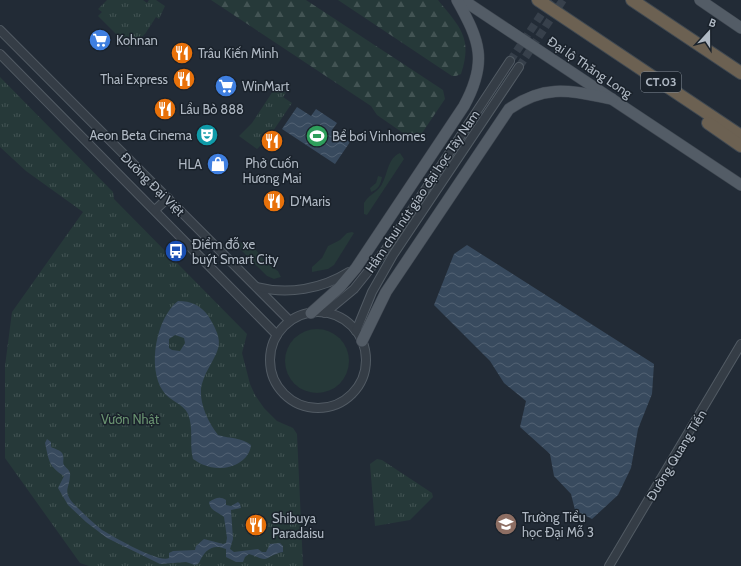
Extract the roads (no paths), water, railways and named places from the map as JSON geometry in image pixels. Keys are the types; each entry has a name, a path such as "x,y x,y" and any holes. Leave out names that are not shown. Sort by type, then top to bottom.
{"highway":[{"name":"CT.03","path":"538,0 741,136"},
{"path":"633,0 688,29 741,64"},
{"path":"633,0 741,73"},
{"path":"580,28 665,93 741,146"}],"main road":[{"path":"310,313 340,287 356,268 464,106 474,88 479,65 479,50 468,21 457,0"},
{"name":"Đại lộ Thăng Long","path":"463,0 741,185"},
{"path":"700,0 741,28"},
{"path":"359,336 386,292 509,109 535,94 551,91 568,91 612,99"}],"street":[{"name":"Đường Đại Việt","path":"0,30 290,321"},
{"name":"Đường Đại Việt","path":"0,54 277,335"},
{"name":"Hầm chui nút giao đại học Tây Nam","path":"325,313 354,289 386,249 510,61"},
{"name":"Hầm chui nút giao đại học Tây Nam","path":"359,336 372,292 393,255 519,67"},
{"path":"155,210 168,198"},
{"path":"256,287 274,292 305,289 334,282 356,268"},
{"path":"310,313 325,313 342,319 359,336 366,355 365,370 358,388 350,396 337,404 322,408 307,407 293,401 281,391 273,378 270,364 271,349 277,335 290,321 310,313"},
{"name":"Đường Quang Tiến","path":"609,566 741,344"}],"water":[{"name":"Bể bơi Vinhomes","path":"297,107 311,116 316,109 337,123 332,130 350,142 335,164 282,129"},
{"path":"467,245 654,364 652,394 638,429 631,468 618,495 592,519 575,510 571,494 554,476 550,454 520,427 526,401 504,383 490,361 434,305 454,254"},
{"path":"178,301 195,304 203,309 217,333 219,345 215,357 206,373 201,388 201,396 206,414 218,435 240,439 251,445 245,458 234,466 219,468 211,467 201,464 193,459 191,448 191,425 188,414 183,407 163,391 158,381 155,357 156,344 159,331 170,309","holes":["175,335 184,338 185,343 180,351 169,348 169,339"]},
{"path":"47,439 51,442 51,447 60,451 63,455 63,464 70,474 67,493 73,503 102,530 146,553 163,559 169,558 169,553 173,551 195,550 196,546 204,539 223,544 226,543 227,538 224,517 211,507 209,502 220,498 226,500 226,505 231,506 238,502 241,508 231,510 233,539 230,549 234,552 258,549 262,552 266,552 270,544 280,543 283,546 283,552 277,553 265,559 249,554 245,557 243,562 236,562 226,557 226,549 217,547 209,549 203,555 199,563 195,565 186,562 160,564 107,538 86,522 68,505 58,488 64,476 52,466 50,462 45,443"}],"tunnel":[{"path":"510,61 551,0"},
{"path":"519,67 563,0"}],"place":[{"name":"Kohnan","path":"100,40"},
{"name":"Trâu Kiến Minh","path":"182,53"},
{"name":"Thai Express","path":"184,79"},
{"name":"WinMart","path":"226,86"},
{"name":"Lẩu Bò 888","path":"165,109"},
{"name":"Aeon Beta Cinema","path":"207,135"},
{"name":"Bể bơi Vinhomes","path":"317,136"},
{"name":"Phở Cuốn Hương Mai","path":"272,141"},
{"name":"HLA","path":"218,164"},
{"name":"D'Maris","path":"274,201"},
{"name":"Điểm đỗ xe buýt Smart City","path":"176,251"},
{"name":"Trường Tiểu học Đại Mỗ 3","path":"506,524"},
{"name":"Shibuya Paradaisu","path":"256,525"}],"park label":[{"name":"Vườn Nhật","path":"130,419"}]}
